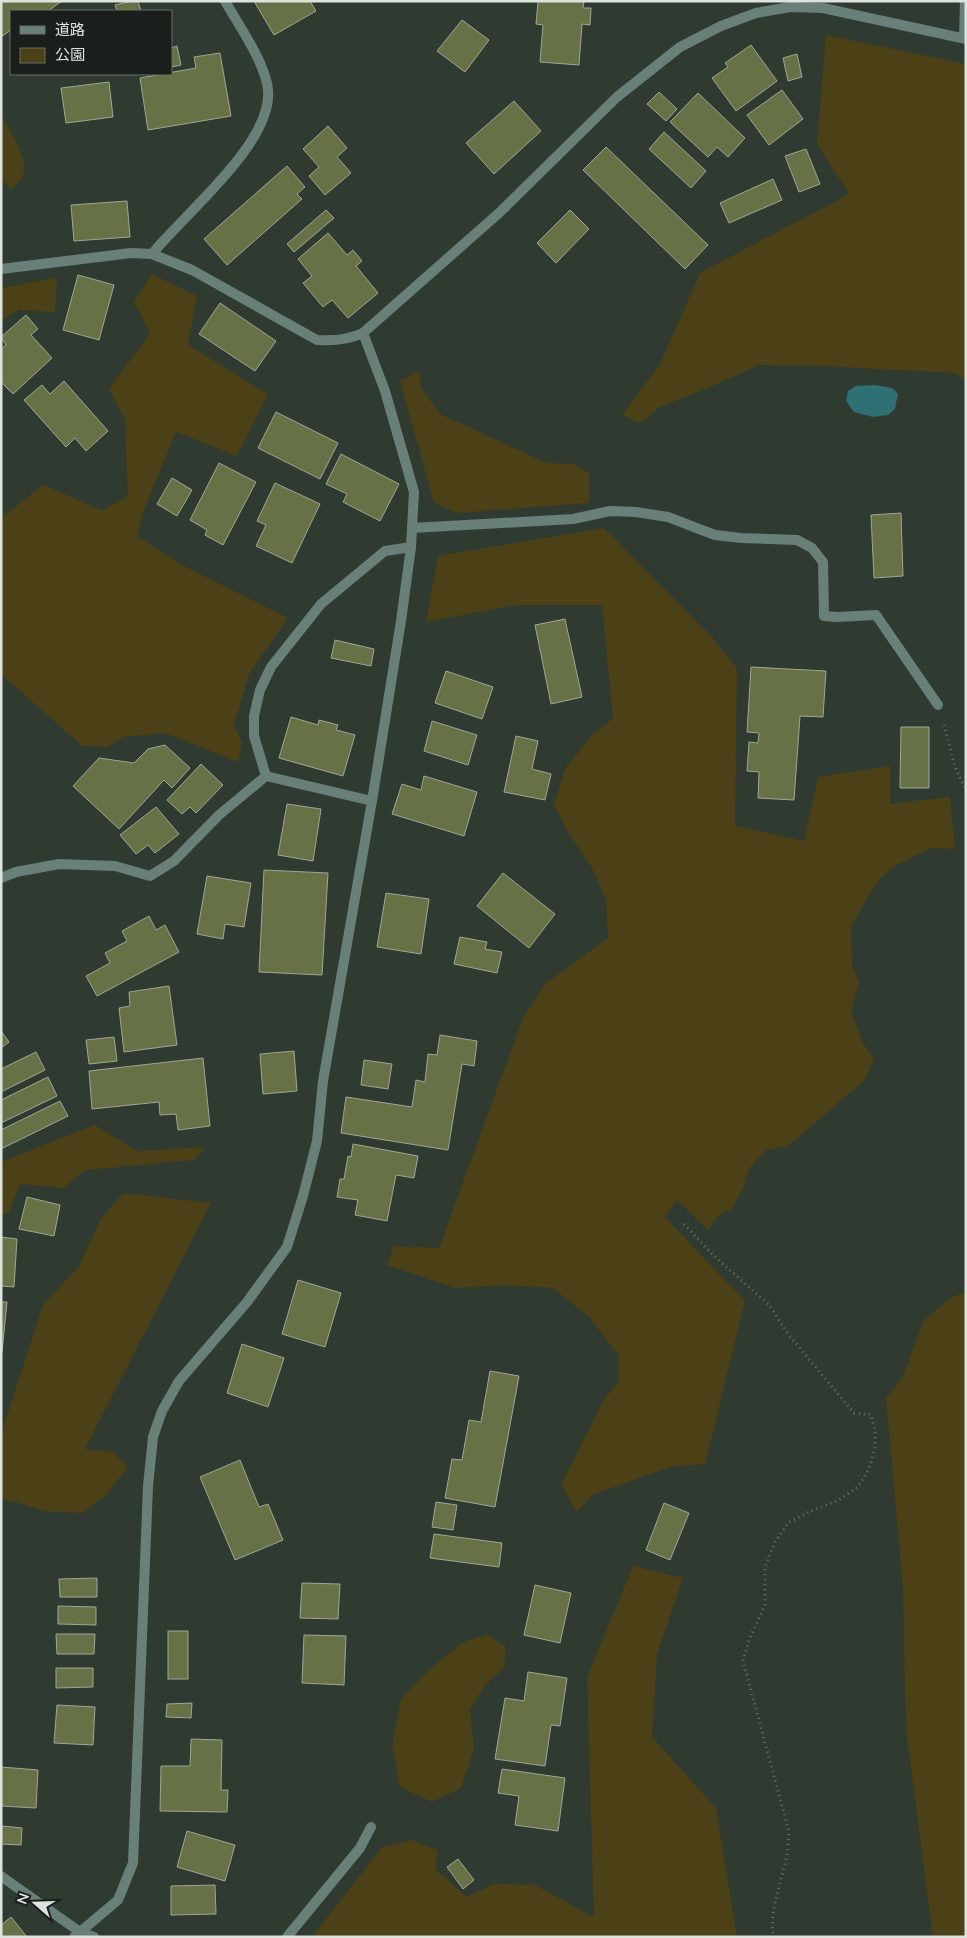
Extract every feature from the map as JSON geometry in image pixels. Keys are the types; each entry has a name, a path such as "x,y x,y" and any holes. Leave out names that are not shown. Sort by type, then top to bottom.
{"street":[{"path":"152,254 166,236 237,163 256,136 265,112 268,90 260,63 225,1"},
{"path":"1,269 131,252 152,254 192,270 317,340 332,341 352,338 363,334 499,213 618,97 680,47 722,26 756,13 790,7 823,8 965,39 965,1"},
{"path":"77,1934 118,1900 134,1863 148,1486 153,1437 162,1410 179,1381 247,1302 287,1247 303,1196 317,1141 323,1081 372,801 411,546 414,492 385,391 363,334"},
{"path":"412,528 572,519 610,511 636,512 668,517 716,535 796,540 812,548 823,562 824,616 876,615 938,705"},
{"path":"266,776 254,736 254,716 260,690 271,667 321,604 385,551 411,546"},
{"path":"266,776 372,801"},
{"path":"1,878 16,872 59,864 115,866 150,876 174,861 219,815 266,776"},
{"path":"287,1937 360,1848 371,1827"},
{"path":"1,1876 77,1934 94,1937"}],"path":[{"path":"938,705 955,767 966,790"},
{"path":"684,1224 712,1254 770,1306 788,1334 840,1399 854,1413 871,1416 875,1430 875,1448 869,1469 858,1487 839,1500 788,1523 774,1542 765,1567 765,1605 749,1640 743,1661 788,1832 786,1859 778,1885 772,1921 774,1937"}],"green space":[{"path":"826,35 966,64 966,381 955,373 822,366 759,365 660,407 640,423 622,415 660,364 700,273 849,194 817,144"},
{"path":"1,116 22,154 24,163 22,178 11,189 1,180"},
{"path":"152,274 197,296 188,345 268,394 237,456 176,432 142,515 137,536 182,565 288,618 249,674 234,725 242,743 238,762 165,733 123,737 108,747 82,746 1,674 1,518 43,485 102,510 128,496 125,420 109,389 150,333 134,302"},
{"path":"57,278 55,312 19,310 1,320 1,288"},
{"path":"419,371 422,389 440,414 547,463 573,464 589,473 589,503 457,513 434,503 400,381"},
{"path":"604,528 711,636 737,668 735,826 804,841 818,777 890,766 890,804 950,797 955,849 930,848 893,867 875,884 851,927 852,965 859,982 851,1011 863,1043 874,1059 865,1080 788,1146 766,1150 748,1170 744,1187 732,1209 719,1215 708,1230 677,1200 665,1217 745,1301 705,1464 670,1467 592,1495 577,1512 561,1485 603,1401 618,1382 618,1355 590,1318 553,1288 503,1285 456,1288 387,1265 394,1246 439,1248 523,1018 545,984 608,938 606,899 591,866 569,834 554,805 565,769 592,735 613,718 602,605 517,605 426,622 438,556"},
{"path":"95,1125 137,1151 205,1147 195,1160 86,1170 63,1188 20,1184 9,1212 1,1215 1,1162"},
{"path":"123,1193 211,1203 85,1449 113,1452 128,1467 106,1495 82,1513 43,1511 16,1502 1,1500 1,1434 43,1305 79,1266 101,1219"},
{"path":"966,1292 966,1937 933,1937 906,1730 903,1588 886,1398 902,1378 924,1320 952,1297"},
{"path":"633,1566 683,1578 657,1655 652,1737 716,1808 737,1937 312,1937 382,1847 411,1840 438,1850 435,1869 467,1897 494,1884 535,1885 594,1917 587,1678"},
{"path":"487,1634 506,1647 504,1668 485,1685 470,1709 474,1749 461,1788 432,1802 400,1787 392,1747 401,1699 431,1668 462,1643"}],"water":[{"path":"875,385 892,388 898,394 895,409 888,415 873,417 854,412 846,401 848,391 856,386"}],"building":[{"path":"1,1 62,1 49,10 10,10 10,31 1,37"},
{"path":"138,1 141,10 117,10 115,5"},
{"path":"257,1 310,1 316,11 274,35 255,3"},
{"path":"538,1 584,1 583,8 591,8 590,25 582,24 579,65 540,62 543,25 536,24"},
{"path":"462,20 489,40 465,72 437,51"},
{"path":"751,45 777,81 736,111 712,78 728,67 725,63"},
{"path":"177,46 181,65 172,67 172,48"},
{"path":"220,53 231,116 148,130 140,78 172,75 172,72 196,68 194,57"},
{"path":"797,54 802,77 788,81 783,58"},
{"path":"109,82 113,117 66,123 61,88"},
{"path":"782,90 803,119 769,145 747,115"},
{"path":"659,92 677,109 666,121 647,104"},
{"path":"698,93 745,138 728,157 717,147 708,157 670,122"},
{"path":"514,101 541,131 494,174 466,143"},
{"path":"328,126 347,148 337,157 351,173 325,195 309,176 319,167 303,149"},
{"path":"664,132 706,171 691,188 649,149"},
{"path":"606,147 708,245 685,269 583,170"},
{"path":"806,149 820,184 799,192 785,156"},
{"path":"287,166 305,187 297,194 302,199 227,265 204,239"},
{"path":"773,179 782,200 729,223 720,203"},
{"path":"127,201 130,237 74,241 71,205"},
{"path":"326,210 334,218 294,252 287,244"},
{"path":"570,210 589,229 556,263 537,243"},
{"path":"328,233 347,255 353,250 362,261 356,266 378,293 348,318 332,300 323,307 303,283 312,276 298,259"},
{"path":"78,275 114,285 99,340 63,330"},
{"path":"220,303 276,341 255,371 199,334"},
{"path":"26,315 38,329 31,335 52,358 13,394 1,382 1,349 6,345 1,337"},
{"path":"64,381 108,431 86,451 75,438 66,447 24,400 42,385 50,394"},
{"path":"276,412 338,443 320,479 258,448"},
{"path":"341,454 399,484 380,521 343,502 347,494 326,484"},
{"path":"219,463 256,482 223,545 205,535 207,530 190,520"},
{"path":"172,478 192,490 177,516 157,504"},
{"path":"275,483 320,504 292,563 256,546 266,525 257,521"},
{"path":"901,513 903,576 874,578 871,515"},
{"path":"565,619 582,697 551,704 535,625"},
{"path":"335,640 374,649 371,666 331,658"},
{"path":"751,667 826,671 823,717 800,716 794,800 758,798 759,772 747,771 749,742 758,743 759,733 747,732"},
{"path":"446,671 493,687 482,719 435,703"},
{"path":"291,717 318,725 319,720 338,725 336,730 355,735 343,776 279,758"},
{"path":"432,721 477,735 468,765 424,751"},
{"path":"901,727 929,727 929,788 900,788"},
{"path":"516,736 538,741 532,769 551,774 545,800 504,792"},
{"path":"165,745 190,768 172,788 164,780 119,829 73,786 99,758 134,763 148,749"},
{"path":"201,764 223,785 196,813 190,807 182,814 167,800"},
{"path":"424,776 477,792 464,836 392,814 402,784 421,790"},
{"path":"287,804 321,809 313,861 278,855"},
{"path":"156,807 179,834 155,853 148,845 136,854 120,835"},
{"path":"264,870 328,873 322,975 259,972"},
{"path":"503,873 555,914 529,948 477,906"},
{"path":"207,876 251,883 244,927 225,924 223,939 197,934"},
{"path":"386,893 429,899 421,954 377,947"},
{"path":"149,916 156,930 165,925 179,952 97,996 86,976 110,963 105,953 127,941 122,931"},
{"path":"460,937 487,942 485,949 502,952 497,973 454,964"},
{"path":"169,986 177,1045 124,1052 119,1008 130,1006 129,992"},
{"path":"1,1031 9,1042 1,1048"},
{"path":"440,1035 477,1041 474,1066 462,1064 448,1150 341,1133 346,1097 412,1107 416,1080 425,1082 428,1054 437,1055"},
{"path":"114,1037 117,1061 89,1064 86,1040"},
{"path":"294,1051 297,1091 263,1094 260,1054"},
{"path":"36,1052 45,1070 1,1092 1,1069"},
{"path":"203,1058 210,1126 178,1130 176,1114 160,1115 159,1102 92,1109 89,1071"},
{"path":"364,1060 392,1064 388,1089 361,1085"},
{"path":"48,1077 57,1096 1,1123 1,1100"},
{"path":"60,1101 68,1116 1,1149 1,1130"},
{"path":"353,1144 418,1156 414,1178 396,1175 387,1221 355,1215 358,1200 337,1197 340,1179 344,1179 348,1156 351,1157"},
{"path":"27,1197 60,1205 54,1236 19,1229"},
{"path":"1,1237 17,1239 14,1287 1,1286"},
{"path":"298,1280 341,1293 325,1347 282,1334"},
{"path":"1,1302 7,1302 2,1353 1,1353"},
{"path":"242,1344 284,1358 268,1407 227,1393"},
{"path":"490,1371 519,1376 495,1507 445,1498 452,1459 462,1460 469,1420 481,1422"},
{"path":"240,1460 259,1507 268,1504 283,1540 235,1560 200,1477"},
{"path":"436,1502 457,1505 453,1530 432,1527"},
{"path":"664,1503 689,1513 670,1560 646,1550"},
{"path":"434,1534 502,1543 499,1567 430,1558"},
{"path":"97,1578 97,1597 60,1597 59,1579"},
{"path":"302,1583 340,1584 338,1619 300,1618"},
{"path":"535,1585 571,1593 560,1643 524,1635"},
{"path":"58,1606 96,1607 96,1625 58,1624"},
{"path":"168,1631 188,1631 188,1679 168,1679"},
{"path":"56,1634 95,1634 94,1654 57,1654"},
{"path":"304,1635 346,1636 344,1685 302,1683"},
{"path":"56,1668 93,1668 93,1687 56,1688"},
{"path":"528,1672 567,1678 560,1726 551,1725 545,1766 495,1759 505,1698 524,1701"},
{"path":"192,1703 191,1718 166,1717 167,1704"},
{"path":"57,1705 95,1707 93,1745 54,1743"},
{"path":"191,1739 222,1740 221,1790 228,1790 227,1812 160,1811 161,1766 190,1766"},
{"path":"1,1767 38,1770 36,1808 1,1806"},
{"path":"502,1769 565,1778 558,1831 515,1825 519,1796 498,1793"},
{"path":"2,1826 22,1828 21,1845 1,1844"},
{"path":"187,1831 235,1845 225,1881 177,1867"},
{"path":"458,1859 474,1880 463,1889 447,1867"},
{"path":"215,1885 216,1914 171,1915 171,1886"},
{"path":"11,1917 27,1937 1,1937 1,1925"}]}
